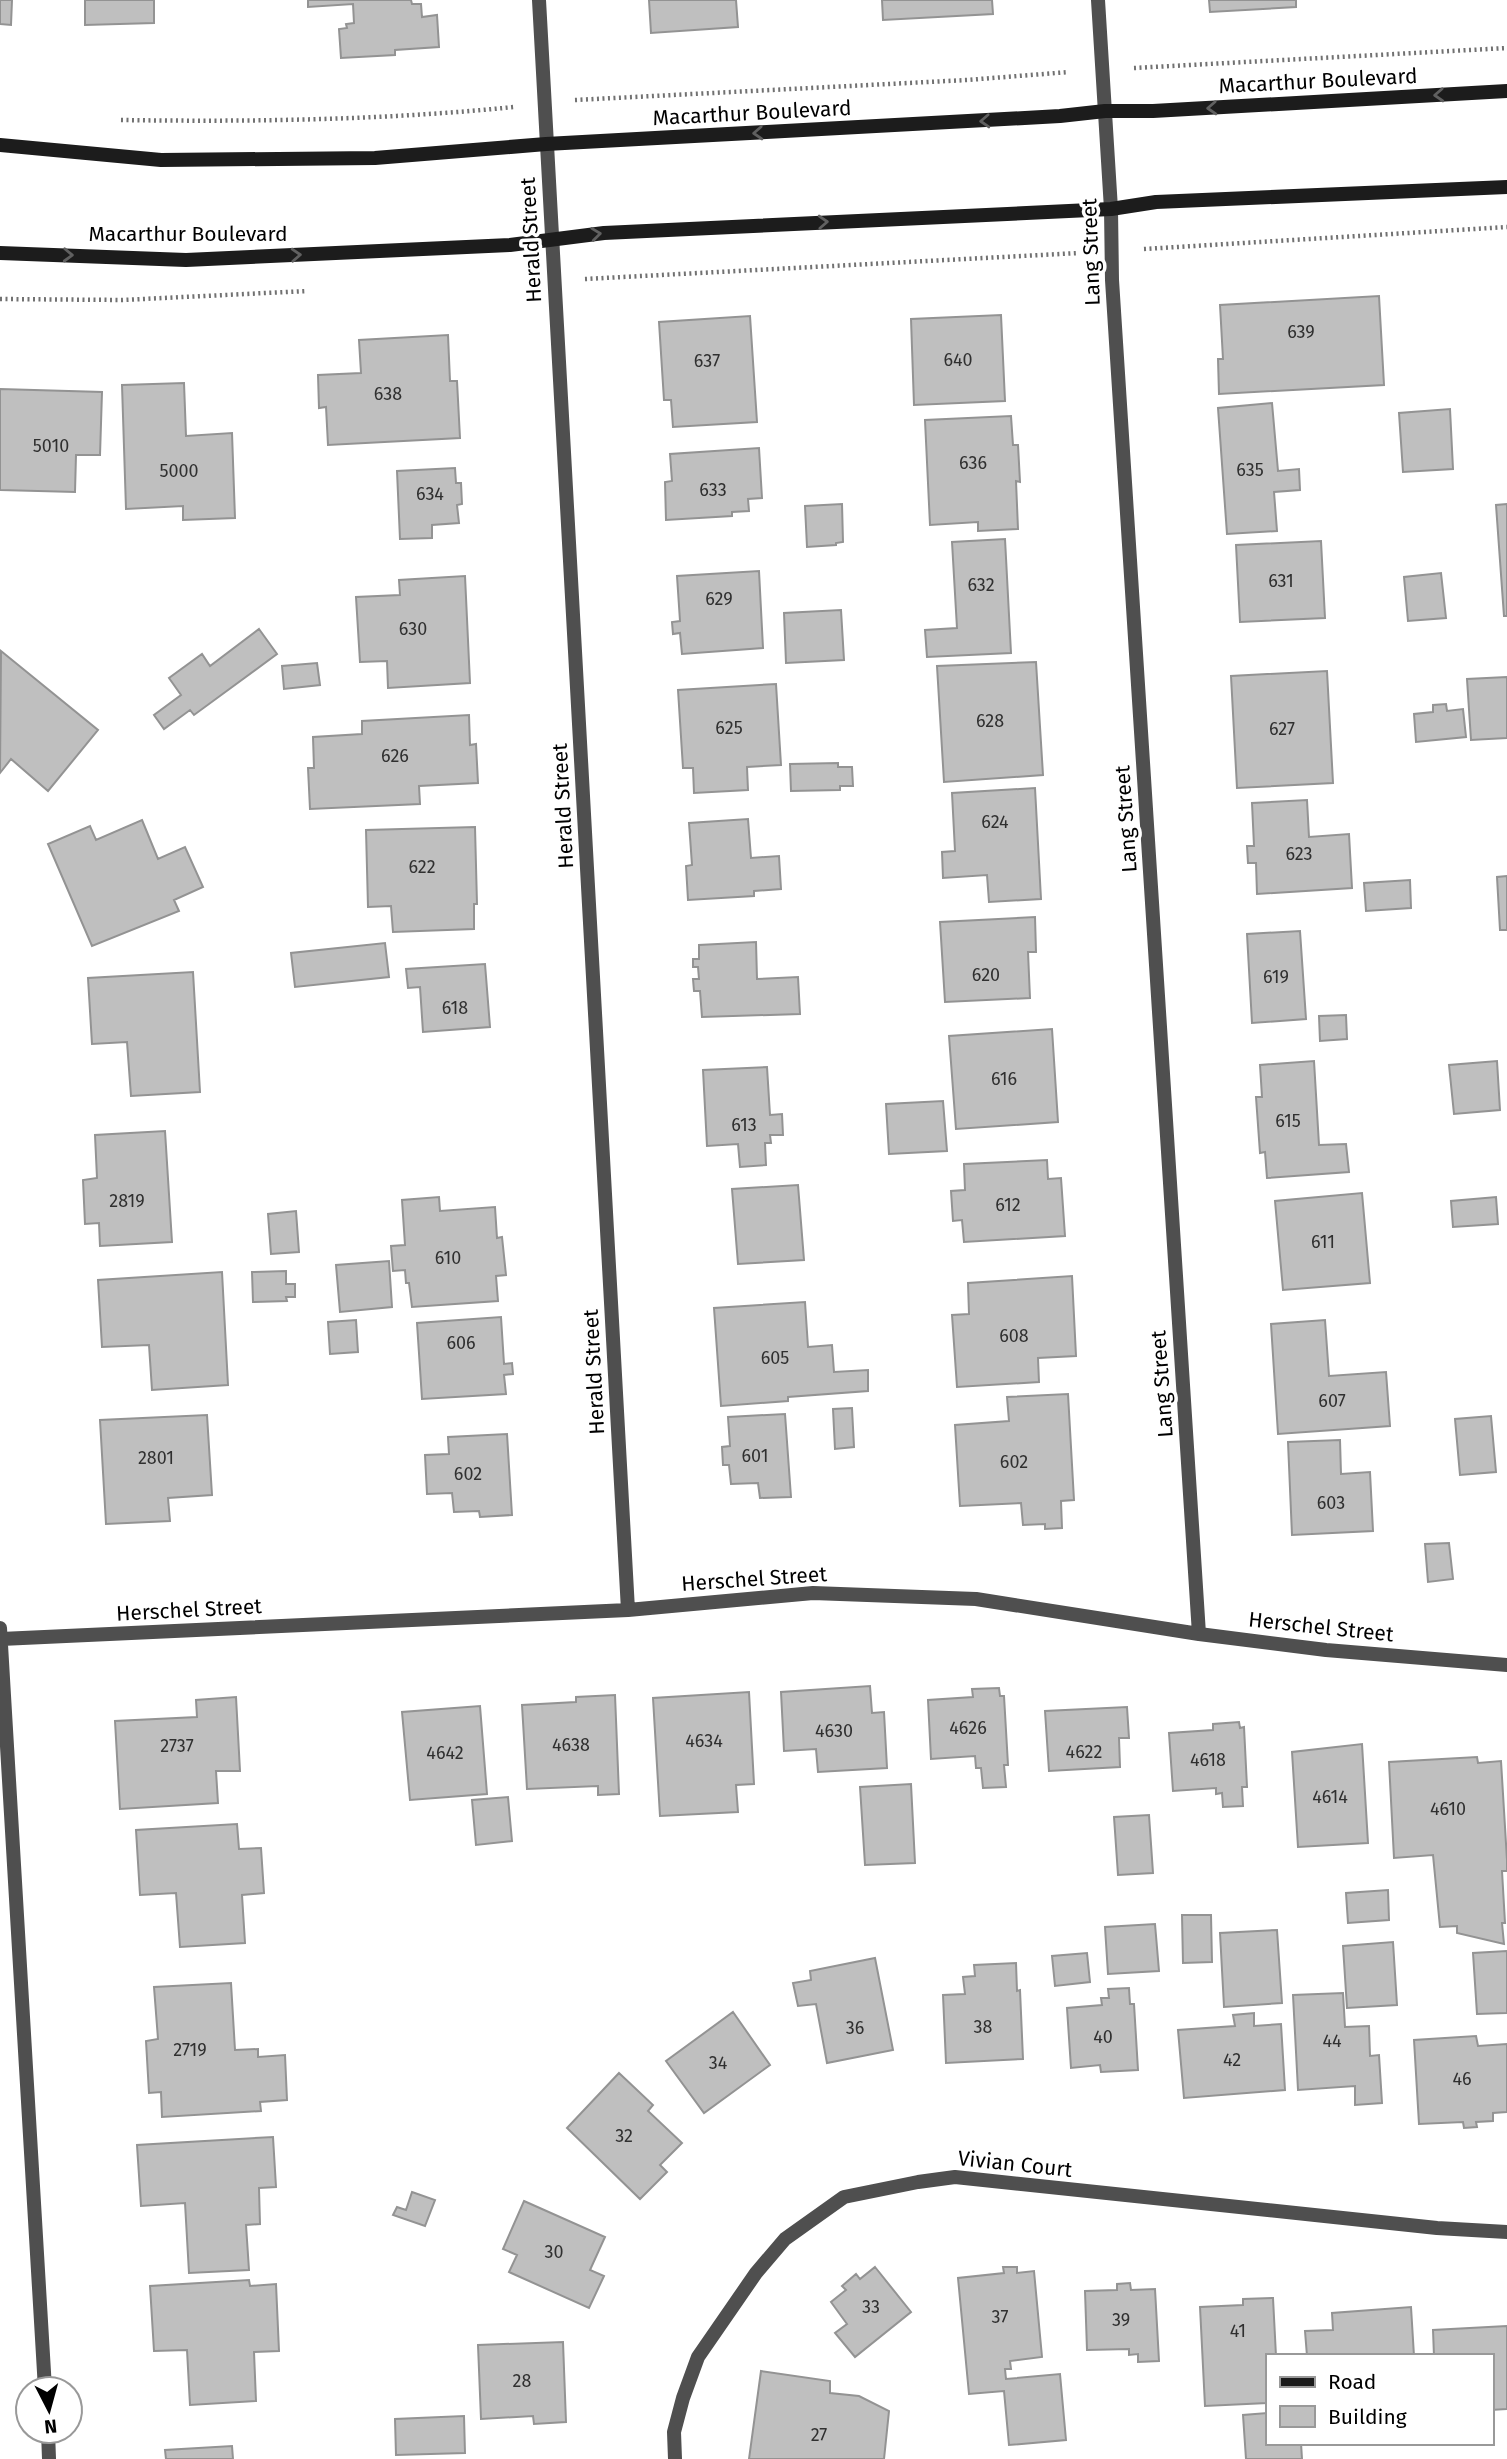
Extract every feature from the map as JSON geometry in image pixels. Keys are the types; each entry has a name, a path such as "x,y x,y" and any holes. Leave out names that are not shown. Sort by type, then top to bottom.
{"street":[{"name":"Herald Street","path":"540,0 628,1610"},
{"name":"Lang Street","path":"1098,0 1111,209 1111,260 1199,1634"},
{"name":"Macarthur Boulevard","path":"0,145 161,160 375,158 546,144 1046,117 1105,111 1153,111 1507,91"},
{"name":"Macarthur Boulevard","path":"0,253 186,260 510,246 604,233 1111,209 1156,202 1507,187"},
{"name":"Herschel Street","path":"1,1639 628,1610 813,1593 976,1599 1199,1634 1326,1650 1507,1665"},
{"path":"0,1628 44,2375"},
{"name":"Vivian Court","path":"675,2459 674,2432 698,2357 756,2273 785,2239 844,2197 955,2177 1075,2192 1437,2228 1507,2232"}],"path":[{"path":"1165,65 1507,48"},
{"path":"588,99 754,93 1049,74"},
{"path":"115,120 340,118 475,109"},
{"path":"1157,248 1507,227"},
{"path":"600,279 1078,253"},
{"path":"0,299 122,300"}],"building":[{"path":"0,0 12,0 11,25 0,24"},
{"path":"85,0 154,0 154,23 85,25"},
{"path":"308,0 411,0 412,4 421,4 422,17 437,15 439,47 395,50 395,55 341,58 339,29 354,23 353,4 308,7"},
{"path":"649,0 736,0 738,27 651,33"},
{"path":"882,0 992,0 993,14 883,20"},
{"path":"1209,0 1296,0 1296,7 1210,12"},
{"path":"1379,296 1384,385 1219,394 1218,359 1223,359 1220,305"},
{"path":"1001,315 1005,401 914,405 911,319"},
{"path":"750,316 757,422 673,427 671,400 664,400 659,322"},
{"path":"448,335 450,381 457,381 460,438 328,445 326,407 319,408 318,375 361,373 359,340"},
{"path":"184,383 186,436 232,433 235,518 183,520 183,506 126,509 122,385"},
{"path":"0,389 102,392 100,455 76,455 75,492 0,490"},
{"path":"1272,403 1278,471 1299,469 1300,490 1274,492 1277,531 1227,534 1218,408"},
{"path":"1450,409 1453,469 1403,472 1399,413"},
{"path":"1011,416 1013,445 1018,445 1018,529 978,531 978,522 930,525 925,420"},
{"path":"759,448 762,498 748,499 749,511 732,512 732,516 666,520 665,482 672,481 670,454"},
{"path":"455,468 456,483 461,483 462,504 457,505 459,523 432,525 432,538 400,539 397,471"},
{"path":"842,504 843,542 807,547 805,506"},
{"path":"1507,504 1507,616 1504,616 1496,505"},
{"path":"1005,539 1011,653 927,657 925,630 957,628 952,542"},
{"path":"1321,541 1325,618 1240,622 1236,545"},
{"path":"759,571 763,648 682,654 680,633 673,634 672,622 680,621 677,576"},
{"path":"1441,573 1446,618 1408,621 1404,577"},
{"path":"465,576 470,683 388,688 387,661 360,662 356,597 400,595 399,580"},
{"path":"841,610 844,660 786,663 784,613"},
{"path":"259,629 277,654 194,715 190,710 164,729 154,715 181,695 169,678 202,654 210,666"},
{"path":"1,651 98,730 48,791 11,759 0,773"},
{"path":"1036,662 1043,775 944,782 937,666"},
{"path":"317,663 320,685 284,689 282,666"},
{"path":"1327,671 1333,783 1237,788 1231,676"},
{"path":"1507,677 1507,738 1471,740 1467,679"},
{"path":"776,684 781,765 747,767 748,790 694,793 693,768 683,768 678,690"},
{"path":"1446,704 1447,711 1463,709 1466,737 1416,742 1414,714 1433,712 1433,705"},
{"path":"469,715 470,745 476,744 478,783 419,786 420,804 310,809 308,768 314,768 313,737 362,734 362,721"},
{"path":"838,763 838,767 852,767 853,786 840,786 840,790 791,791 790,764"},
{"path":"1035,788 1041,899 989,902 987,875 943,878 942,852 955,851 952,793"},
{"path":"1307,800 1309,837 1349,834 1352,888 1257,894 1256,863 1248,863 1247,846 1254,846 1252,803"},
{"path":"748,819 751,858 779,856 781,889 754,891 754,896 688,900 686,866 692,865 689,823"},
{"path":"142,820 158,859 185,847 203,887 174,900 179,911 92,946 48,844 90,826 96,840"},
{"path":"475,827 477,904 474,904 474,929 393,932 391,906 368,907 366,830"},
{"path":"1507,876 1507,930 1500,930 1497,877"},
{"path":"1410,880 1411,908 1366,911 1364,883"},
{"path":"1035,917 1036,952 1028,952 1030,998 945,1002 940,922"},
{"path":"1300,931 1306,1019 1252,1023 1247,934"},
{"path":"756,942 757,979 798,977 800,1014 702,1017 700,991 694,991 693,979 699,979 698,967 693,967 693,959 699,959 699,945"},
{"path":"385,943 389,977 295,987 291,953"},
{"path":"485,964 490,1027 423,1032 420,987 408,988 406,969"},
{"path":"193,972 200,1092 131,1096 127,1042 92,1044 88,978"},
{"path":"1346,1015 1347,1039 1320,1041 1319,1016"},
{"path":"1052,1029 1058,1122 956,1129 949,1036"},
{"path":"1314,1061 1319,1145 1346,1144 1349,1172 1267,1178 1265,1152 1260,1153 1256,1097 1262,1097 1260,1065"},
{"path":"1497,1061 1500,1110 1454,1114 1449,1065"},
{"path":"767,1067 770,1115 782,1114 783,1135 770,1135 771,1143 765,1143 766,1165 740,1167 738,1144 707,1146 703,1070"},
{"path":"943,1101 947,1151 889,1154 886,1104"},
{"path":"165,1131 172,1242 100,1246 99,1223 85,1224 83,1180 97,1178 95,1135"},
{"path":"1047,1160 1048,1179 1061,1178 1065,1236 964,1242 962,1220 953,1221 951,1191 965,1190 964,1164"},
{"path":"798,1185 804,1260 738,1264 732,1189"},
{"path":"1362,1193 1370,1283 1283,1290 1275,1201"},
{"path":"439,1197 440,1211 495,1207 497,1238 502,1237 506,1275 496,1276 498,1301 412,1307 405,1270 393,1271 391,1246 405,1245 402,1200"},
{"path":"1496,1197 1498,1224 1453,1227 1451,1201"},
{"path":"296,1211 299,1252 271,1254 268,1214"},
{"path":"389,1261 392,1307 340,1312 336,1265"},
{"path":"286,1271 286,1284 295,1284 295,1297 286,1297 287,1301 253,1302 252,1272"},
{"path":"222,1272 228,1385 152,1390 149,1345 102,1347 98,1280"},
{"path":"1072,1276 1076,1356 1038,1358 1039,1382 957,1387 952,1315 969,1314 968,1283"},
{"path":"805,1302 808,1347 832,1345 834,1372 868,1370 868,1391 788,1397 788,1401 721,1406 714,1308"},
{"path":"501,1317 504,1364 512,1363 513,1374 504,1375 506,1394 422,1399 417,1323"},
{"path":"356,1320 358,1352 330,1354 328,1322"},
{"path":"1325,1320 1329,1376 1386,1372 1390,1426 1278,1434 1271,1324"},
{"path":"1068,1394 1074,1500 1061,1501 1062,1528 1045,1529 1045,1524 1023,1525 1021,1503 960,1506 955,1425 1009,1421 1007,1397"},
{"path":"852,1408 854,1447 835,1449 833,1409"},
{"path":"785,1414 791,1497 760,1498 758,1483 731,1484 729,1465 723,1465 722,1447 730,1446 728,1417"},
{"path":"207,1415 212,1495 168,1498 170,1521 106,1524 100,1420"},
{"path":"1491,1416 1496,1472 1460,1475 1455,1419"},
{"path":"507,1434 512,1515 480,1517 479,1511 454,1512 452,1493 427,1494 425,1455 449,1454 448,1437"},
{"path":"1340,1440 1341,1474 1370,1472 1373,1531 1292,1535 1288,1442"},
{"path":"1449,1543 1453,1579 1428,1582 1425,1544"},
{"path":"870,1686 872,1713 884,1712 887,1768 818,1772 816,1749 784,1751 781,1692"},
{"path":"999,1688 1000,1696 1004,1696 1008,1765 1004,1765 1006,1787 983,1788 981,1768 976,1768 975,1756 931,1759 928,1700 973,1697 972,1689"},
{"path":"749,1692 754,1784 736,1785 738,1812 660,1816 653,1698"},
{"path":"615,1695 619,1794 598,1795 598,1786 527,1789 522,1705 576,1702 576,1697"},
{"path":"236,1697 240,1771 216,1771 218,1803 120,1809 115,1721 197,1717 196,1700"},
{"path":"480,1706 487,1794 410,1800 402,1712"},
{"path":"1127,1707 1129,1738 1119,1738 1120,1767 1049,1771 1045,1711"},
{"path":"1239,1722 1240,1728 1244,1727 1247,1787 1242,1787 1243,1806 1223,1807 1222,1793 1216,1794 1216,1788 1173,1791 1169,1733 1213,1730 1213,1724"},
{"path":"1362,1744 1368,1843 1298,1847 1292,1752"},
{"path":"1477,1757 1478,1763 1501,1761 1507,1860 1507,1871 1502,1871 1504,1944 1457,1933 1457,1926 1440,1927 1433,1855 1394,1858 1389,1762"},
{"path":"911,1784 915,1863 865,1865 860,1787"},
{"path":"508,1797 512,1841 476,1845 472,1800"},
{"path":"1149,1815 1153,1873 1118,1875 1114,1817"},
{"path":"237,1824 239,1849 261,1848 264,1893 242,1895 245,1943 180,1947 176,1893 140,1895 136,1830"},
{"path":"1388,1890 1389,1920 1348,1923 1346,1893"},
{"path":"1182,1915 1211,1915 1212,1962 1183,1963"},
{"path":"1155,1924 1159,1971 1108,1974 1105,1927"},
{"path":"1277,1930 1282,2003 1224,2007 1220,1933"},
{"path":"1393,1942 1397,2005 1347,2008 1343,1946"},
{"path":"1507,1951 1507,2013 1477,2014 1473,1953"},
{"path":"1087,1953 1090,1982 1055,1986 1052,1956"},
{"path":"875,1958 893,2050 827,2063 816,2004 798,2006 793,1983 811,1980 810,1971"},
{"path":"1016,1963 1023,2059 946,2063 943,1995 965,1994 963,1977 975,1976 974,1965"},
{"path":"231,1983 235,2050 258,2049 258,2057 285,2055 287,2100 260,2102 261,2111 162,2117 161,2092 149,2093 146,2041 158,2039 154,1987"},
{"path":"1129,1988 1130,2004 1134,2004 1138,2070 1101,2072 1100,2065 1071,2068 1067,2008 1102,2005 1101,1998 1109,1998 1108,1989"},
{"path":"1343,1993 1345,2027 1369,2026 1370,2056 1379,2055 1382,2103 1355,2105 1355,2086 1298,2090 1293,1995"},
{"path":"733,2012 770,2065 704,2113 666,2061"},
{"path":"1254,2013 1254,2026 1281,2024 1285,2090 1184,2098 1178,2030 1235,2026 1233,2015"},
{"path":"1476,2036 1478,2046 1507,2044 1507,2112 1493,2113 1493,2121 1476,2122 1477,2127 1464,2128 1463,2122 1419,2124 1414,2040"},
{"path":"619,2073 653,2105 648,2111 682,2143 660,2165 667,2172 640,2199 567,2128"},
{"path":"273,2137 276,2187 259,2188 260,2224 246,2225 249,2270 189,2273 185,2203 141,2206 137,2145"},
{"path":"412,2192 435,2200 425,2226 393,2215 397,2207 406,2210"},
{"path":"524,2201 605,2237 590,2270 604,2276 589,2308 509,2272 517,2255 503,2249"},
{"path":"875,2267 911,2312 855,2357 835,2333 847,2324 831,2302 846,2290 842,2286 856,2274 860,2279"},
{"path":"1003,2267 1017,2267 1017,2273 1034,2271 1042,2357 1010,2361 1011,2369 1005,2369 1006,2379 1060,2374 1066,2440 1009,2445 1004,2391 969,2394 958,2278 1004,2273"},
{"path":"249,2280 250,2286 276,2284 279,2351 254,2352 256,2401 190,2405 187,2350 154,2351 150,2286"},
{"path":"1130,2283 1131,2290 1155,2289 1159,2361 1138,2362 1138,2354 1129,2355 1129,2349 1087,2350 1085,2291 1117,2290 1117,2284"},
{"path":"1273,2298 1276,2354 1266,2354 1266,2403 1205,2406 1200,2307 1243,2305 1243,2299"},
{"path":"1411,2307 1414,2354 1307,2354 1305,2331 1333,2330 1332,2313"},
{"path":"1507,2326 1507,2409 1493,2410 1493,2354 1434,2354 1433,2330"},
{"path":"563,2342 566,2422 534,2424 533,2416 481,2419 478,2345"},
{"path":"761,2371 830,2381 830,2393 859,2396 889,2411 884,2459 749,2459"},
{"path":"1266,2413 1266,2445 1301,2445 1302,2459 1246,2459 1243,2415"},
{"path":"464,2416 465,2453 396,2455 395,2419"},
{"path":"232,2446 233,2459 166,2459 165,2450"}]}
